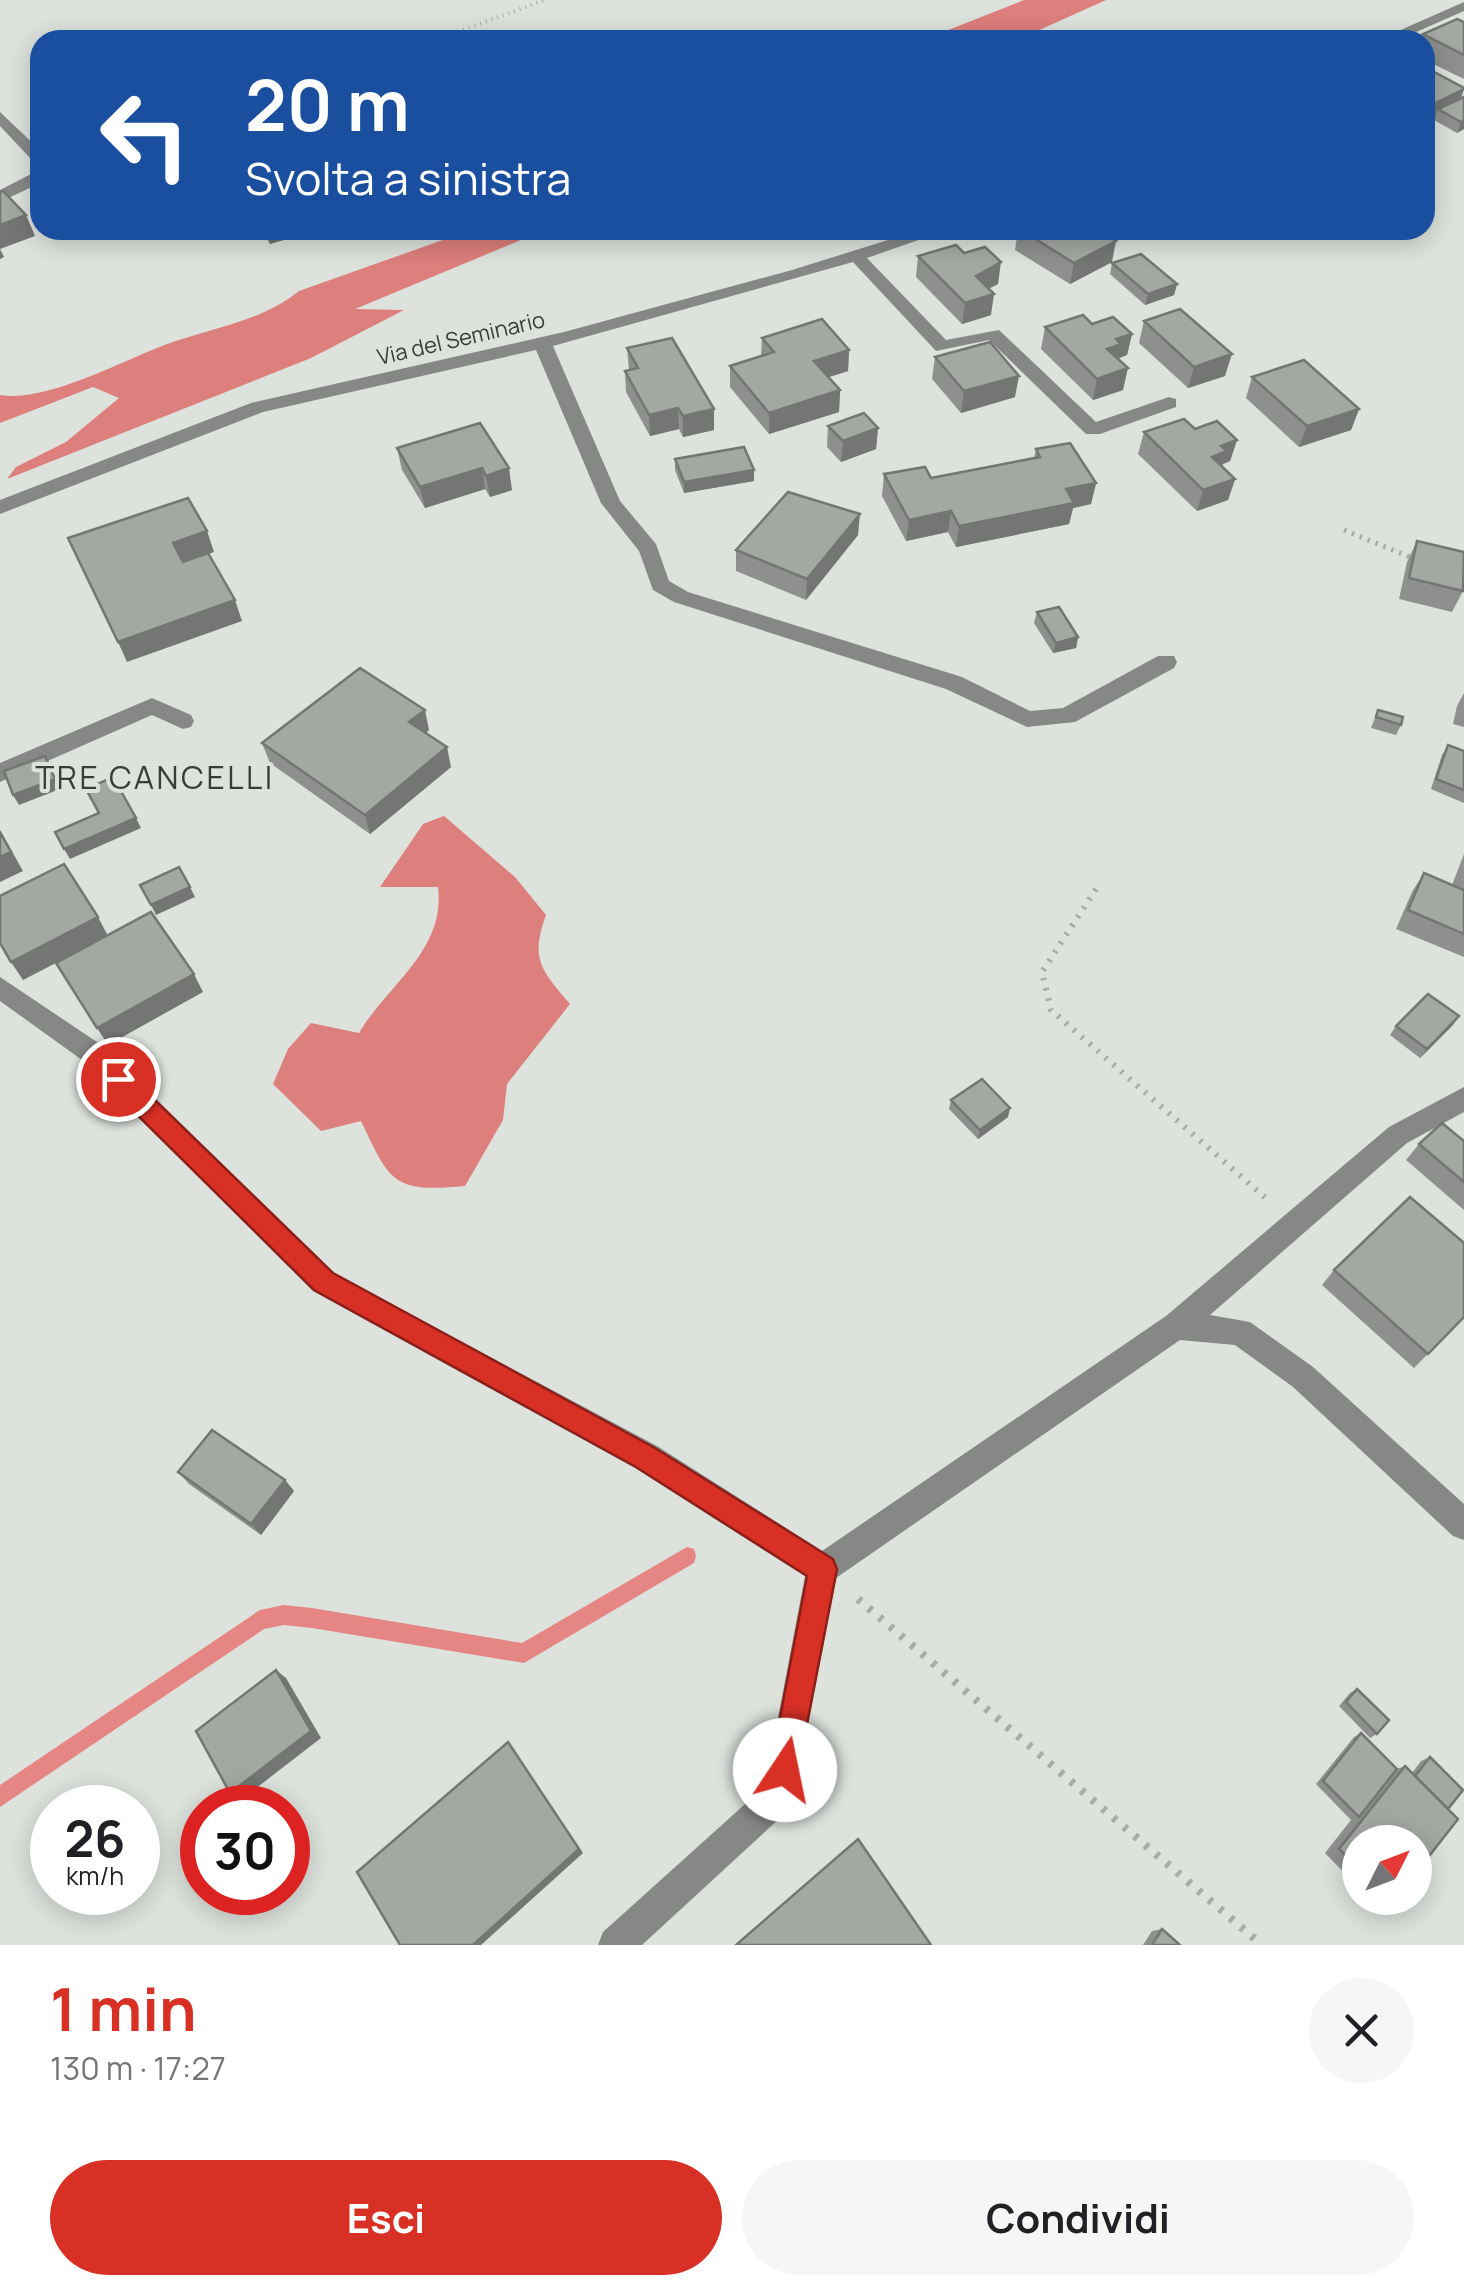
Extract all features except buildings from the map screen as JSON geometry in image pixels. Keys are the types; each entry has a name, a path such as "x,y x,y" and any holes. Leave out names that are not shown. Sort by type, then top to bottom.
{"street":[{"path":"1408,30 1464,6"},
{"path":"0,117 30,149"},
{"path":"0,197 30,179"},
{"name":"Via del Seminario","path":"0,507 258,407 542,342 906,240"},
{"path":"856,256 942,347 993,334 1093,430 1169,402"},
{"path":"542,342 610,503 649,549 660,585 681,597 954,683 1027,719 1068,716 1166,662"},
{"path":"0,773 152,706 182,721"},
{"path":"0,987 90,1052 324,1282 646,1457 822,1569"},
{"path":"616,1945 780,1795 822,1569 1176,1326 1398,1135 1461,1096"},
{"path":"1176,1326 1240,1332 1303,1377 1464,1525"}],"path":[{"path":"462,30 545,0"},
{"path":"1344,530 1432,563"},
{"path":"1096,889 1042,972 1051,1010 1295,1224"},
{"path":"822,1569 1262,1945"}],"shaded area":[{"path":"1024,0 1106,0 1039,30 948,30"},
{"path":"443,240 521,240 355,309 404,310 311,358 7,479 16,467 66,442 119,398 93,387 0,423 0,395 40,392 86,378 170,343 253,317 299,291"},
{"path":"444,816 515,877 546,915 539,943 541,963 570,1004 507,1084 503,1120 465,1186 441,1188 408,1185 397,1179 379,1158 361,1121 321,1131 273,1084 288,1049 311,1023 359,1033 424,948 438,909 438,887 380,887 423,824"}],"waterway":[{"path":"0,1797 260,1620 284,1615 312,1618 524,1653 687,1556"}],"district":[{"name":"TRE CANCELLI","path":"155,778"}],"route":[{"path":"118,1079 324,1282 646,1457 822,1569 785,1770"}]}
